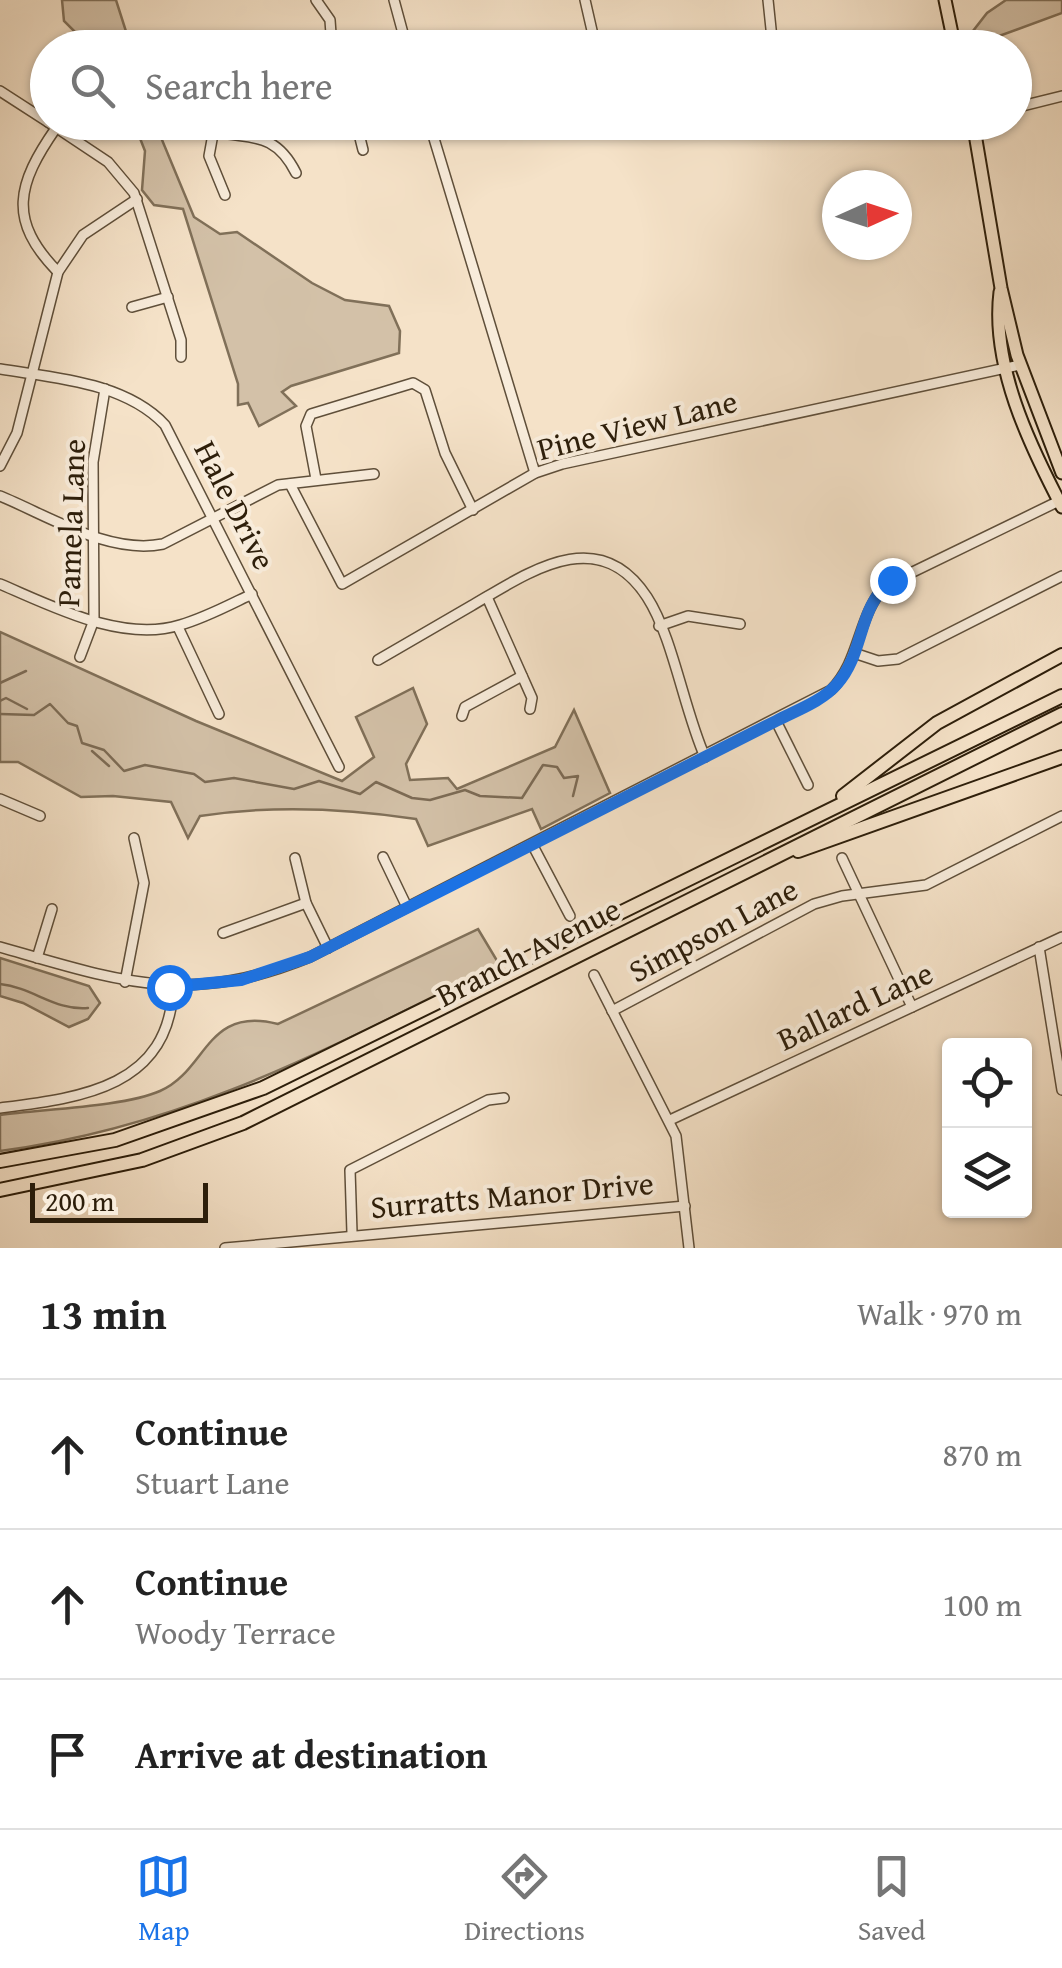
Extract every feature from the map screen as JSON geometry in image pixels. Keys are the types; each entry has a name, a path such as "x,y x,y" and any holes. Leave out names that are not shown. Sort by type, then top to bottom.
{"highway":[{"path":"790,829 840,798 937,723 1062,655"},
{"name":"Branch Avenue","path":"0,1160 115,1140 264,1088 574,940 1062,696"},
{"name":"Branch Avenue","path":"0,1190 142,1160 243,1123 1062,714"},
{"path":"722,884 802,849 1062,757"}],"main road":[{"path":"945,0 951,30"},
{"path":"975,140 1001,288 1020,365 1062,473"},
{"path":"1001,288 997,314 1017,408 1061,503"},
{"path":"1042,428 1061,503"}],"street":[{"path":"316,0 330,20 331,30"},
{"path":"394,0 402,30"},
{"path":"585,0 592,30"},
{"path":"768,0 771,30"},
{"path":"0,91 30,111"},
{"path":"1032,104 1062,96"},
{"path":"43,140 26,179 22,202 36,248 58,272"},
{"path":"74,140 108,162 136,199 181,340 181,357"},
{"path":"213,140 210,156 225,195"},
{"path":"267,140 284,152 296,172"},
{"path":"360,140 362,150"},
{"path":"434,140 535,473"},
{"path":"0,466 17,433 58,272 83,234 136,199"},
{"path":"132,306 168,297"},
{"name":"Pine View Lane","path":"290,484 340,584 535,473 1020,365"},
{"name":"Hale Drive","path":"0,369 105,389 135,402 165,425 339,766"},
{"path":"316,479 306,426 311,414 414,382 425,390 445,454 473,510"},
{"name":"Pamela Lane","path":"80,657 94,620 93,462 105,389"},
{"path":"0,496 123,545 149,546 278,485 374,474"},
{"path":"0,947 125,982 172,987 241,980 328,948 832,690 854,653 870,604 892,580 1061,503"},
{"path":"378,660 537,568 583,558 608,563 631,578 648,600 705,757"},
{"path":"854,653 878,661 898,659 1062,576"},
{"path":"0,584 94,620 129,627 178,626 252,594"},
{"path":"487,596 532,698 530,709"},
{"path":"659,626 688,616 740,624"},
{"path":"178,626 219,714"},
{"path":"462,716 465,707 522,676"},
{"path":"776,721 808,785"},
{"path":"0,800 40,816"},
{"name":"Simpson Lane","path":"612,1011 788,916 832,898 916,888 1062,816"},
{"path":"125,982 144,883 134,838"},
{"path":"532,844 570,916"},
{"path":"383,857 407,908"},
{"path":"295,858 306,902 328,948"},
{"path":"842,858 912,1007"},
{"path":"223,933 306,902"},
{"path":"36,958 52,909"},
{"name":"Ballard Lane","path":"670,1120 1062,936"},
{"path":"1039,948 1062,1090"},
{"path":"594,975 670,1120 680,1148 689,1248"},
{"path":"0,1108 93,1093 121,1080 154,1048 169,1019 172,987"},
{"path":"352,1233 350,1170 488,1100 504,1098"},
{"name":"Surratts Manor Drive","path":"225,1248 352,1233 685,1206"}],"shaded area":[{"path":"62,0 116,0 126,30 73,30 64,21"},
{"path":"1006,0 1062,0 1062,13 1016,30 974,30 987,13"},
{"path":"141,140 162,140 194,217 220,234 237,232 312,283 345,300 389,306 400,331 399,353 291,386 282,392 296,406 259,426 248,403 238,405 238,384 183,209 154,205 142,190 145,151"},
{"path":"0,632 196,721 342,781 374,757 356,717 413,688 427,724 406,764 410,780 448,778 457,789 555,747 574,710 610,793 541,829 532,809 428,846 416,819 308,809 200,816 188,838 171,802 81,797 18,762 0,762"},
{"path":"478,929 499,964 317,1053 196,1103 134,1123 0,1151 0,1115 105,1104 160,1091 176,1082 221,1032 236,1024 278,1024"},
{"path":"0,958 89,986 100,1003 88,1019 69,1027 23,1003 0,996"}],"waterway":[{"path":"0,683 26,671"},
{"path":"0,701 6,698 27,709"},
{"path":"0,714 34,715 50,704 68,723 77,726 82,743 104,750 124,771 145,765 194,774 205,782 234,778 294,789 319,781 360,794 376,782 412,798 430,800 465,790 480,796 522,798 543,765 557,767 564,778 578,776 573,796"},
{"path":"92,751 109,766"},
{"path":"0,984 65,1006 88,1008"}],"route":[{"path":"169,987 241,980 310,957 832,690 854,653 870,604 892,580"}]}
